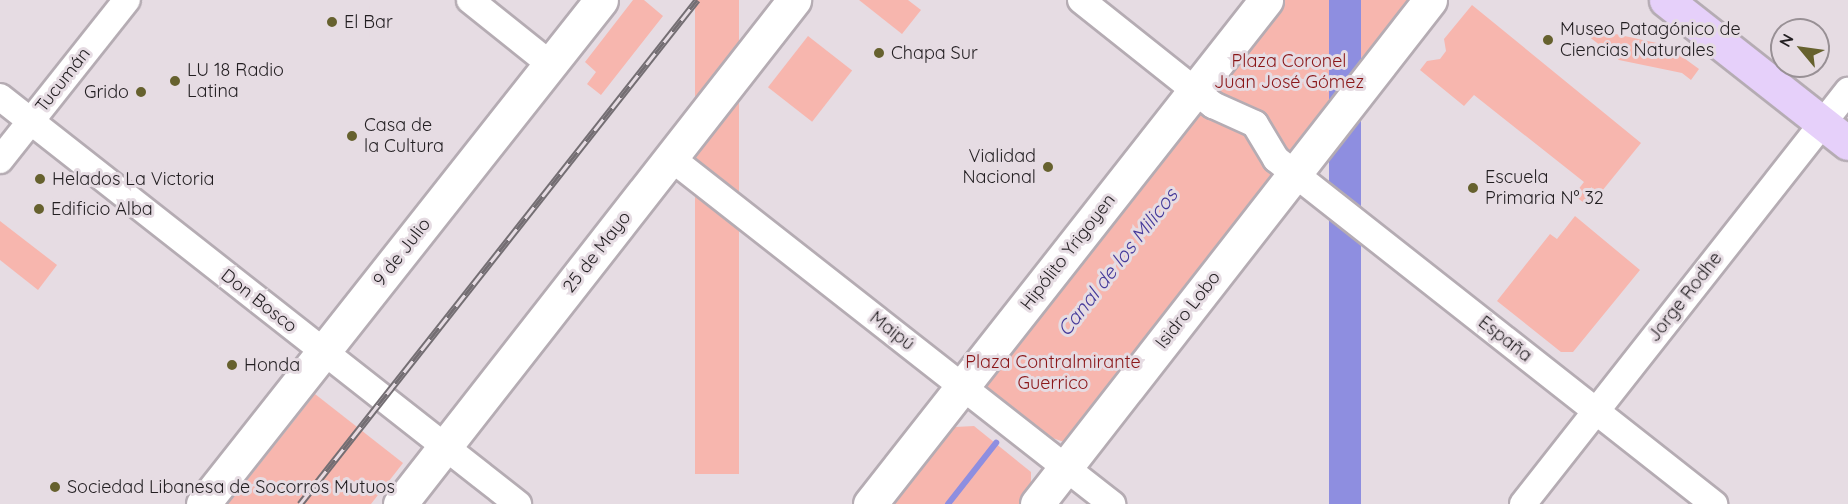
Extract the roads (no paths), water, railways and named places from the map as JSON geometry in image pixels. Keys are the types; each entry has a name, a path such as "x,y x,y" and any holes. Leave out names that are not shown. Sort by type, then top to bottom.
{"main road":[{"name":"9 de Julio","path":"203,504 601,0"},
{"name":"25 de Mayo","path":"400,504 794,0"},
{"name":"Hipólito Yrigoyen","path":"870,504 1266,0"},
{"name":"Isidro Lobo","path":"1037,504 1430,0"},
{"path":"1666,0 1838,110"},
{"path":"1697,0 1838,110 1848,143"}],"street":[{"name":"Tucumán","path":"0,160 127,0"},
{"path":"470,0 550,64"},
{"path":"1081,0 1195,90"},
{"name":"España","path":"1195,90 1255,124 1270,152 1295,173 1714,504"},
{"name":"Don Bosco","path":"0,97 518,504"},
{"name":"Jorge Rodhe","path":"1523,504 1838,110"},
{"name":"Maipú","path":"671,158 1112,504"}],"water":[{"path":"1329,0 1361,0 1361,504 1329,504"}],"waterway":[{"name":"Canal de los Milicos","path":"948,504 996,443"}],"railway":[{"path":"300,504 697,0"}],"place":[{"name":"El Bar","path":"332,22"},
{"name":"Museo Patagónico de Ciencias Naturales","path":"1548,40"},
{"name":"Chapa Sur","path":"879,53"},
{"name":"LU 18 Radio Latina","path":"175,81"},
{"name":"Grido","path":"141,92"},
{"name":"Casa de la Cultura","path":"352,136"},
{"name":"Vialidad Nacional","path":"1048,167"},
{"name":"Helados La Victoria","path":"40,179"},
{"name":"Escuela Primaria N° 32","path":"1473,188"},
{"name":"Edificio Alba","path":"39,209"},
{"name":"Honda","path":"232,365"},
{"name":"Sociedad Libanesa de Socorros Mutuos","path":"55,487"}],"park label":[{"name":"Plaza Coronel Juan José Gómez","path":"1289,72"},
{"name":"Plaza Contralmirante Guerrico","path":"1053,373"}]}
